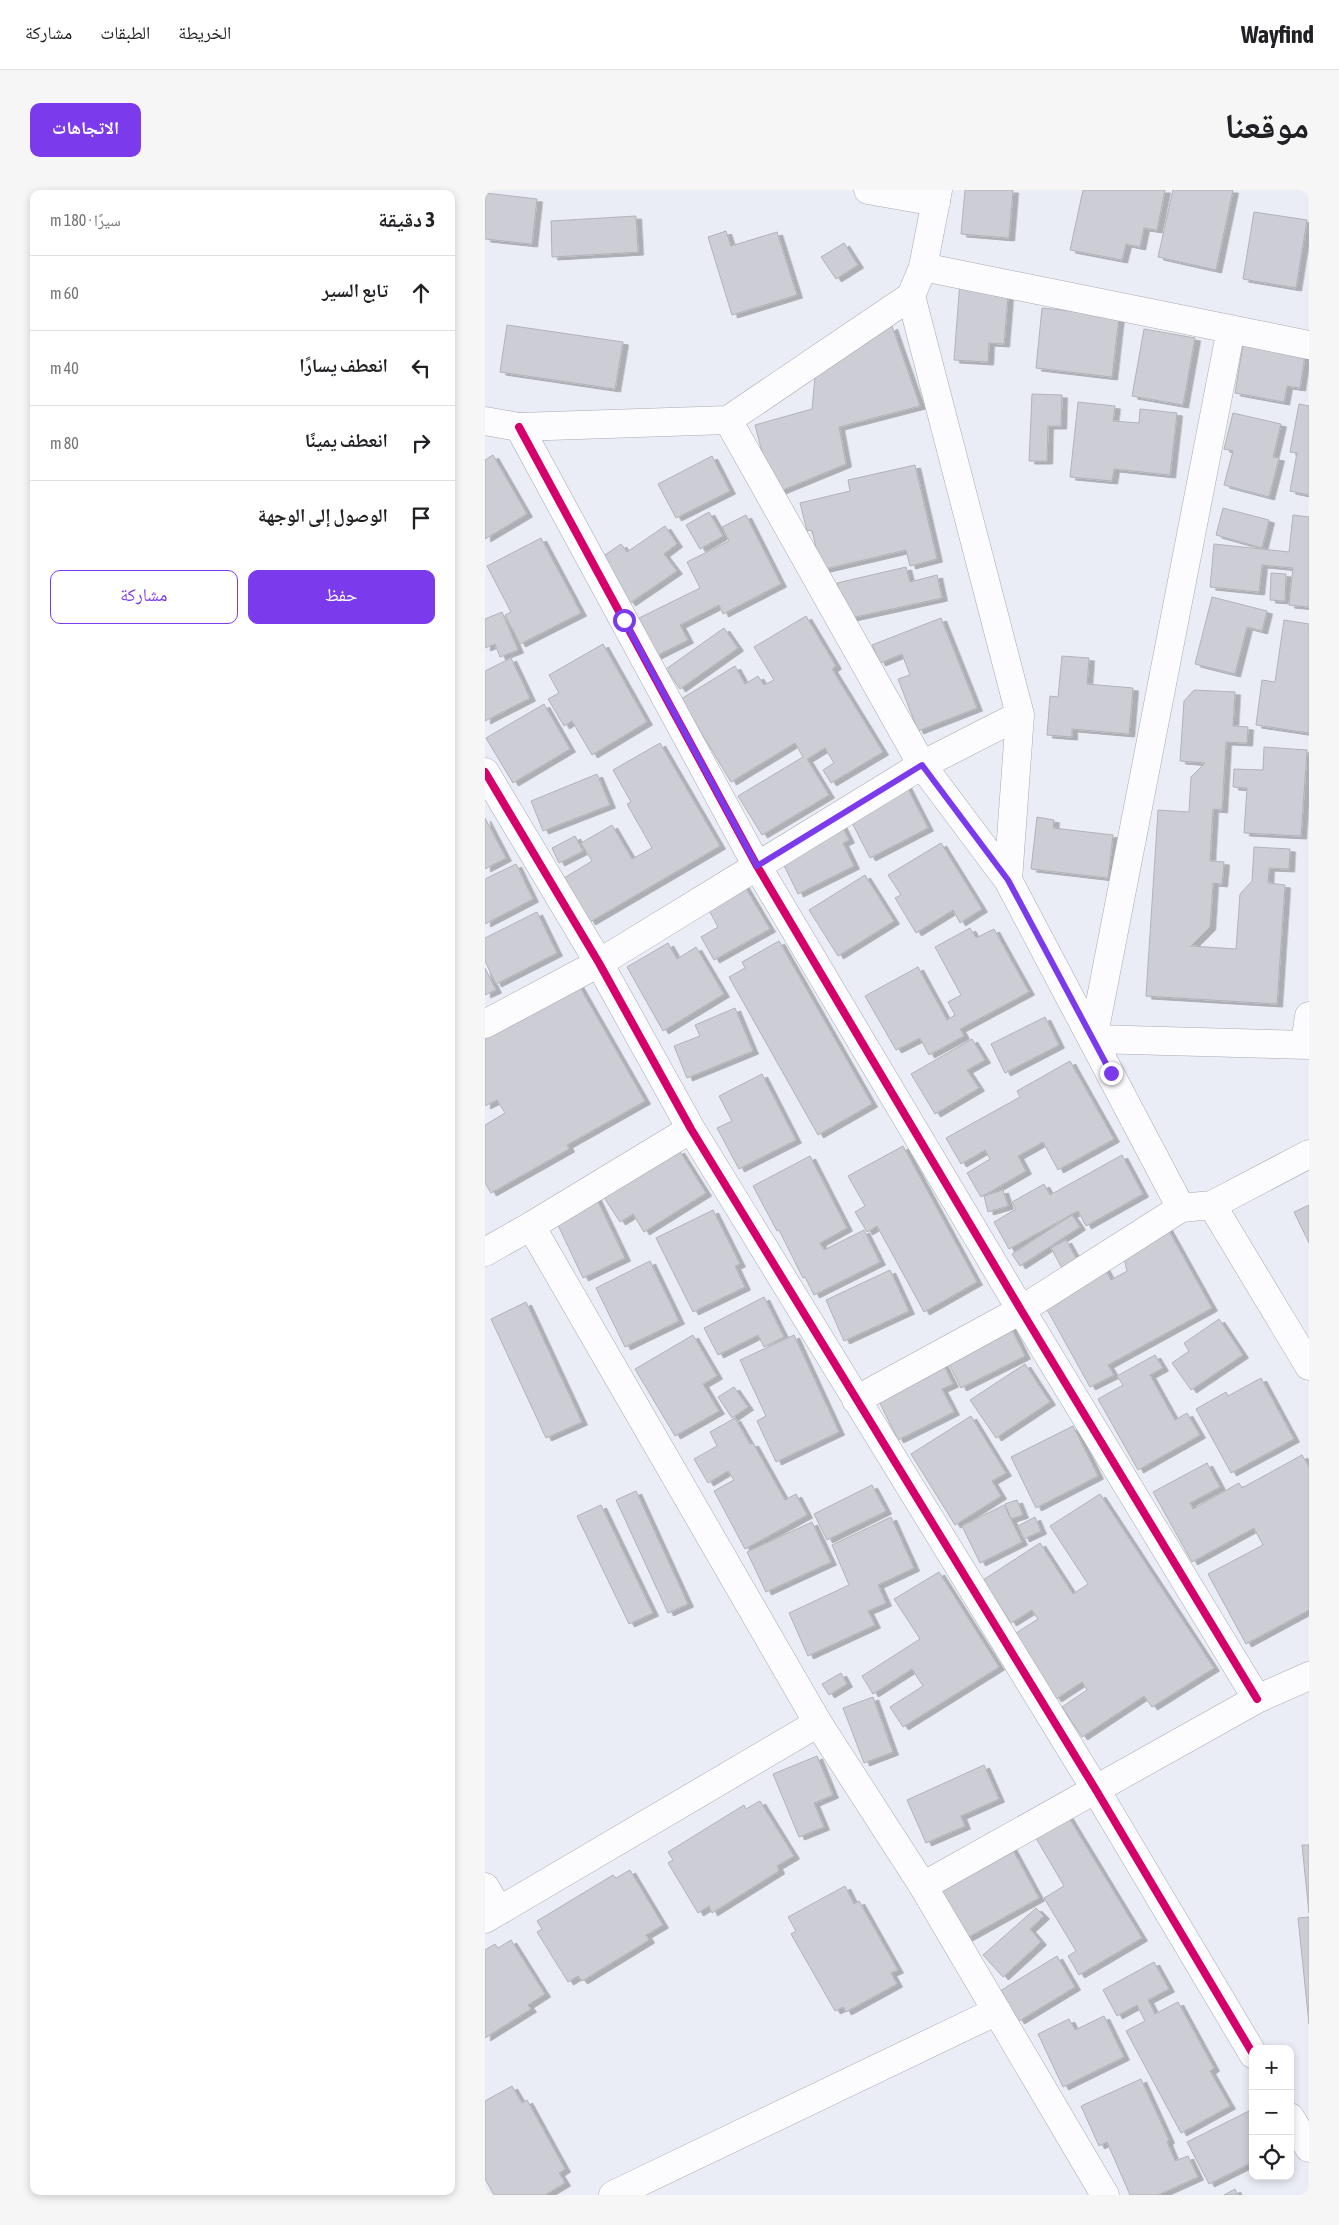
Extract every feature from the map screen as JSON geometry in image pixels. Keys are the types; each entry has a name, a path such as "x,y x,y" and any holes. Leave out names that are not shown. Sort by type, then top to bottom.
{"street":[{"path":"485,421 519,427 728,420 911,296 923,266 937,196 868,190"},
{"path":"923,266 1309,346"},
{"path":"911,296 1020,715 1008,880"},
{"path":"1093,1039 1231,329"},
{"path":"728,420 922,765 1008,880 1181,1208"},
{"path":"519,427 757,866 1021,1310 1257,1699"},
{"path":"485,1024 599,963 922,765 1020,715"},
{"path":"485,772 599,963 691,1129 1096,1790 1249,2047"},
{"path":"1093,1039 1307,1045 1309,1016"},
{"path":"485,1252 691,1129"},
{"path":"857,1400 1021,1310 1181,1208 1212,1205 1309,1154"},
{"path":"1212,1205 1307,1358"},
{"path":"531,1226 818,1723 923,1886 1105,2195"},
{"path":"923,1886 1257,1699 1309,1676"},
{"path":"485,1887 492,1915 818,1723"},
{"path":"613,2195 997,2011"},
{"path":"1294,2124 1309,2148"}],"building":[{"path":"965,190 1013,190 1009,238 961,234"},
{"path":"1083,190 1165,190 1157,230 1144,228 1140,247 1126,244 1122,260 1070,250"},
{"path":"1173,190 1233,190 1216,270 1158,257"},
{"path":"485,193 537,199 532,244 485,239"},
{"path":"1254,212 1307,220 1296,288 1243,279"},
{"path":"636,216 638,252 552,257 551,221"},
{"path":"726,231 731,246 777,232 797,295 732,315 708,237"},
{"path":"844,243 858,265 836,279 821,257"},
{"path":"960,281 1009,284 1004,344 989,343 988,362 954,360"},
{"path":"1042,308 1119,316 1112,377 1036,368"},
{"path":"507,325 623,342 615,389 500,372"},
{"path":"892,326 920,406 839,427 846,464 773,494 755,425 812,409 815,376"},
{"path":"1144,329 1195,338 1183,405 1132,396"},
{"path":"1243,345 1305,355 1300,388 1287,386 1284,402 1235,393"},
{"path":"1032,394 1062,395 1061,426 1048,426 1047,461 1029,461"},
{"path":"1078,402 1115,406 1113,421 1139,423 1140,409 1177,413 1170,475 1114,469 1112,481 1070,477"},
{"path":"1299,404 1309,406 1309,495 1290,491 1297,453 1290,452"},
{"path":"1233,413 1281,424 1273,457 1279,458 1269,497 1224,485 1233,451 1224,449"},
{"path":"493,455 527,514 485,539 485,460"},
{"path":"712,456 730,491 676,518 658,484"},
{"path":"915,465 937,559 910,566 906,550 821,570 812,530 807,531 800,503 850,491 848,480"},
{"path":"1223,508 1269,520 1262,548 1216,535"},
{"path":"709,512 723,536 700,549 686,525"},
{"path":"746,515 781,584 723,614 719,605 680,625 688,640 656,656 637,619 700,588 687,562 729,541 722,527"},
{"path":"1293,515 1309,517 1309,607 1289,605 1293,568 1262,565 1259,592 1210,587 1214,544 1289,552"},
{"path":"665,526 677,544 664,554 677,571 630,603 599,559 621,544 627,552"},
{"path":"541,538 581,613 520,644 505,615 511,612 487,566"},
{"path":"906,567 910,582 937,575 942,598 846,619 837,583"},
{"path":"1271,573 1286,574 1285,601 1270,600"},
{"path":"1212,597 1267,611 1262,631 1247,627 1235,674 1195,664"},
{"path":"502,612 518,650 500,657 495,644 485,648 485,619"},
{"path":"806,616 836,666 832,669 883,752 831,783 823,770 834,763 825,748 807,759 829,795 762,835 738,796 803,757 795,743 731,782 681,699 735,666 745,684 758,676 764,685 774,680 754,647"},
{"path":"941,618 977,708 918,731 898,679 910,675 902,654 880,663 872,645"},
{"path":"1284,620 1309,624 1309,733 1256,725 1262,680 1275,682"},
{"path":"724,628 738,648 680,689 666,669"},
{"path":"603,644 647,722 592,755 572,721 564,726 548,699 559,693 549,675"},
{"path":"1062,656 1089,658 1087,684 1133,688 1129,734 1072,729 1072,737 1047,735 1050,696 1058,697"},
{"path":"511,658 530,698 485,721 485,671"},
{"path":"1194,690 1235,692 1233,726 1248,727 1247,743 1226,742 1222,810 1213,809 1210,861 1224,862 1222,884 1213,883 1210,927 1191,946 1236,949 1240,894 1252,881 1254,847 1290,849 1289,869 1269,868 1268,883 1285,885 1277,1004 1146,996 1158,810 1189,812 1191,777 1205,763 1180,761 1184,701"},
{"path":"544,704 570,749 513,783 486,738"},
{"path":"660,743 720,846 590,922 564,878 592,861 581,843 612,825 632,859 652,848 627,804 631,802 613,770"},
{"path":"1264,747 1307,750 1301,836 1244,833 1247,788 1233,787 1234,769 1263,770"},
{"path":"597,774 610,805 543,831 531,801"},
{"path":"903,779 928,828 870,858 845,809"},
{"path":"837,816 849,840 843,843 854,866 798,894 775,847"},
{"path":"1037,817 1054,820 1053,828 1113,835 1108,878 1031,869"},
{"path":"485,818 506,858 485,869"},
{"path":"575,836 583,851 559,863 552,848"},
{"path":"941,843 982,909 960,923 953,910 916,933 895,898 901,895 888,875"},
{"path":"516,864 533,899 485,924 485,879"},
{"path":"865,875 894,921 838,956 809,910"},
{"path":"742,882 770,929 714,960 701,937 718,927 705,903"},
{"path":"537,912 557,953 496,984 485,961 485,938"},
{"path":"970,928 976,938 994,929 1029,992 960,1029 964,1036 929,1055 920,1038 896,1050 865,996 918,967 947,1020 955,1015 948,1002 961,995 935,947"},
{"path":"779,941 872,1104 818,1135 729,977 745,968 742,962"},
{"path":"668,943 677,959 696,947 724,994 663,1031 627,967"},
{"path":"485,968 496,990 485,995"},
{"path":"578,984 645,1101 567,1145 569,1149 491,1193 485,1183 485,1125 505,1113 497,1100 485,1106 485,1037"},
{"path":"735,1008 753,1051 687,1078 674,1046 700,1036 695,1025"},
{"path":"1045,1017 1059,1045 1005,1073 991,1044"},
{"path":"972,1039 985,1060 967,1070 979,1088 935,1114 911,1074"},
{"path":"1070,1061 1114,1139 1058,1170 1043,1142 1018,1156 1026,1171 981,1197 967,1173 990,1159 985,1150 961,1164 946,1138 1020,1097 1017,1091"},
{"path":"762,1074 796,1140 739,1169 717,1128 732,1121 719,1096"},
{"path":"903,1146 977,1282 924,1312 877,1226 867,1232 855,1212 865,1206 848,1176"},
{"path":"679,1150 706,1193 644,1232 633,1214 620,1222 603,1196"},
{"path":"1122,1155 1143,1194 1086,1226 1078,1211 1009,1249 994,1222 1016,1209 1012,1202 1044,1184 1050,1195"},
{"path":"810,1156 847,1228 820,1243 824,1250 864,1230 880,1262 814,1295 753,1186"},
{"path":"592,1189 625,1258 583,1278 556,1221"},
{"path":"1003,1190 1008,1206 988,1212 984,1196"},
{"path":"1309,1205 1309,1243 1294,1212"},
{"path":"713,1210 740,1264 735,1266 745,1287 693,1312 656,1238"},
{"path":"1072,1215 1080,1227 1020,1266 1012,1254"},
{"path":"1164,1222 1212,1308 1108,1365 1114,1375 1090,1387 1040,1297 1102,1263 1111,1280 1127,1271 1122,1250"},
{"path":"1066,1240 1079,1263 1064,1272 1051,1248"},
{"path":"650,1261 679,1321 625,1347 596,1288"},
{"path":"890,1270 909,1311 844,1341 826,1300"},
{"path":"764,1297 784,1337 764,1347 758,1335 718,1355 704,1328"},
{"path":"526,1302 582,1422 546,1438 491,1319"},
{"path":"1219,1319 1243,1355 1191,1390 1172,1363 1189,1351 1184,1343"},
{"path":"1010,1326 1025,1356 961,1388 946,1358"},
{"path":"693,1335 717,1376 703,1384 719,1411 675,1436 635,1369"},
{"path":"794,1335 839,1432 776,1462 757,1421 766,1416 740,1360"},
{"path":"1155,1355 1163,1368 1150,1375 1175,1420 1187,1413 1200,1435 1138,1470 1098,1399 1123,1385 1117,1376"},
{"path":"939,1356 953,1384 942,1389 954,1412 898,1440 873,1389"},
{"path":"1025,1364 1050,1402 996,1438 970,1400"},
{"path":"1261,1378 1294,1439 1231,1473 1196,1409 1226,1392 1228,1396"},
{"path":"734,1387 748,1407 732,1418 718,1397"},
{"path":"971,1416 1006,1473 992,1481 1001,1496 955,1525 911,1454"},
{"path":"735,1418 750,1444 753,1443 785,1500 796,1494 807,1515 745,1549 714,1491 734,1480 728,1471 708,1483 694,1459 717,1446 710,1432"},
{"path":"1073,1426 1098,1476 1036,1508 1011,1457"},
{"path":"1302,1455 1309,1467 1309,1610 1246,1644 1208,1574 1263,1545 1254,1528 1192,1562 1153,1492 1207,1463 1220,1487 1190,1503 1193,1509 1239,1483 1242,1488"},
{"path":"872,1485 886,1511 827,1540 814,1514"},
{"path":"636,1491 688,1604 668,1613 616,1500"},
{"path":"1100,1494 1214,1668 1152,1707 1144,1696 1082,1737 1062,1707 1087,1690 1082,1682 1056,1699 1013,1635 1038,1619 1032,1610 1011,1623 983,1580 1040,1543 1073,1594 1088,1584 1050,1526"},
{"path":"1017,1500 1023,1515 1011,1519 1005,1504"},
{"path":"601,1505 653,1613 629,1624 577,1516"},
{"path":"1004,1505 1022,1542 980,1563 962,1526"},
{"path":"891,1517 914,1568 878,1585 886,1603 868,1611 875,1625 808,1656 789,1613 849,1585 832,1545"},
{"path":"1035,1517 1041,1531 1024,1539 1018,1526"},
{"path":"812,1522 831,1562 766,1592 747,1552"},
{"path":"939,1572 999,1667 903,1727 890,1707 923,1686 912,1669 873,1694 862,1676 920,1639 894,1599"},
{"path":"841,1673 847,1684 829,1695 822,1684"},
{"path":"873,1697 893,1752 864,1763 843,1708"},
{"path":"817,1756 833,1795 814,1803 824,1827 799,1837 773,1774"},
{"path":"984,1765 999,1799 961,1816 965,1826 926,1843 907,1800"},
{"path":"760,1801 794,1856 777,1866 779,1871 712,1913 709,1906 698,1913 668,1863 673,1860 668,1852 744,1805 746,1809"},
{"path":"1066,1813 1142,1938 1079,1975 1068,1956 1076,1951 1044,1898 1064,1886 1033,1833"},
{"path":"1007,1839 1039,1898 967,1938 934,1879"},
{"path":"1302,1845 1309,1845 1309,1913"},
{"path":"630,1870 663,1925 646,1935 649,1940 582,1981 578,1976 568,1982 537,1932 542,1929 537,1921 613,1875 616,1878"},
{"path":"845,1886 854,1904 859,1901 898,1970 891,1973 897,1984 846,2012 843,2007 835,2011 791,1934 796,1931 788,1917"},
{"path":"1036,1908 1044,1916 1030,1929 1041,1942 1003,1977 983,1955"},
{"path":"1309,1917 1309,2024 1298,1918"},
{"path":"511,1940 545,1994 528,2005 531,2009 485,2038 485,1950 495,1944 498,1948"},
{"path":"1057,1956 1075,1987 1019,2021 1000,1991"},
{"path":"1154,1962 1169,1989 1148,2000 1155,2014 1178,2002 1214,2068 1210,2071 1230,2106 1181,2133 1126,2031 1145,2021 1137,2005 1117,2016 1103,1990"},
{"path":"1104,2016 1124,2057 1063,2087 1038,2034 1069,2019 1075,2030"},
{"path":"1141,2079 1169,2140 1167,2142 1175,2161 1188,2156 1198,2177 1158,2195 1130,2195 1107,2142 1099,2146 1081,2106"},
{"path":"512,2086 522,2103 527,2100 565,2169 559,2173 565,2183 545,2195 494,2195 485,2179 485,2101"},
{"path":"1249,2111 1249,2164 1209,2184 1187,2142"},
{"path":"1235,2189 1238,2195 1224,2195"}],"cycle path":[{"path":"519,427 757,866 1021,1310 1257,1699"},
{"path":"485,772 599,963 691,1129 1096,1790 1249,2047"}],"route":[{"path":"624,620 757,866 922,765 1008,880 1111,1073"}]}
